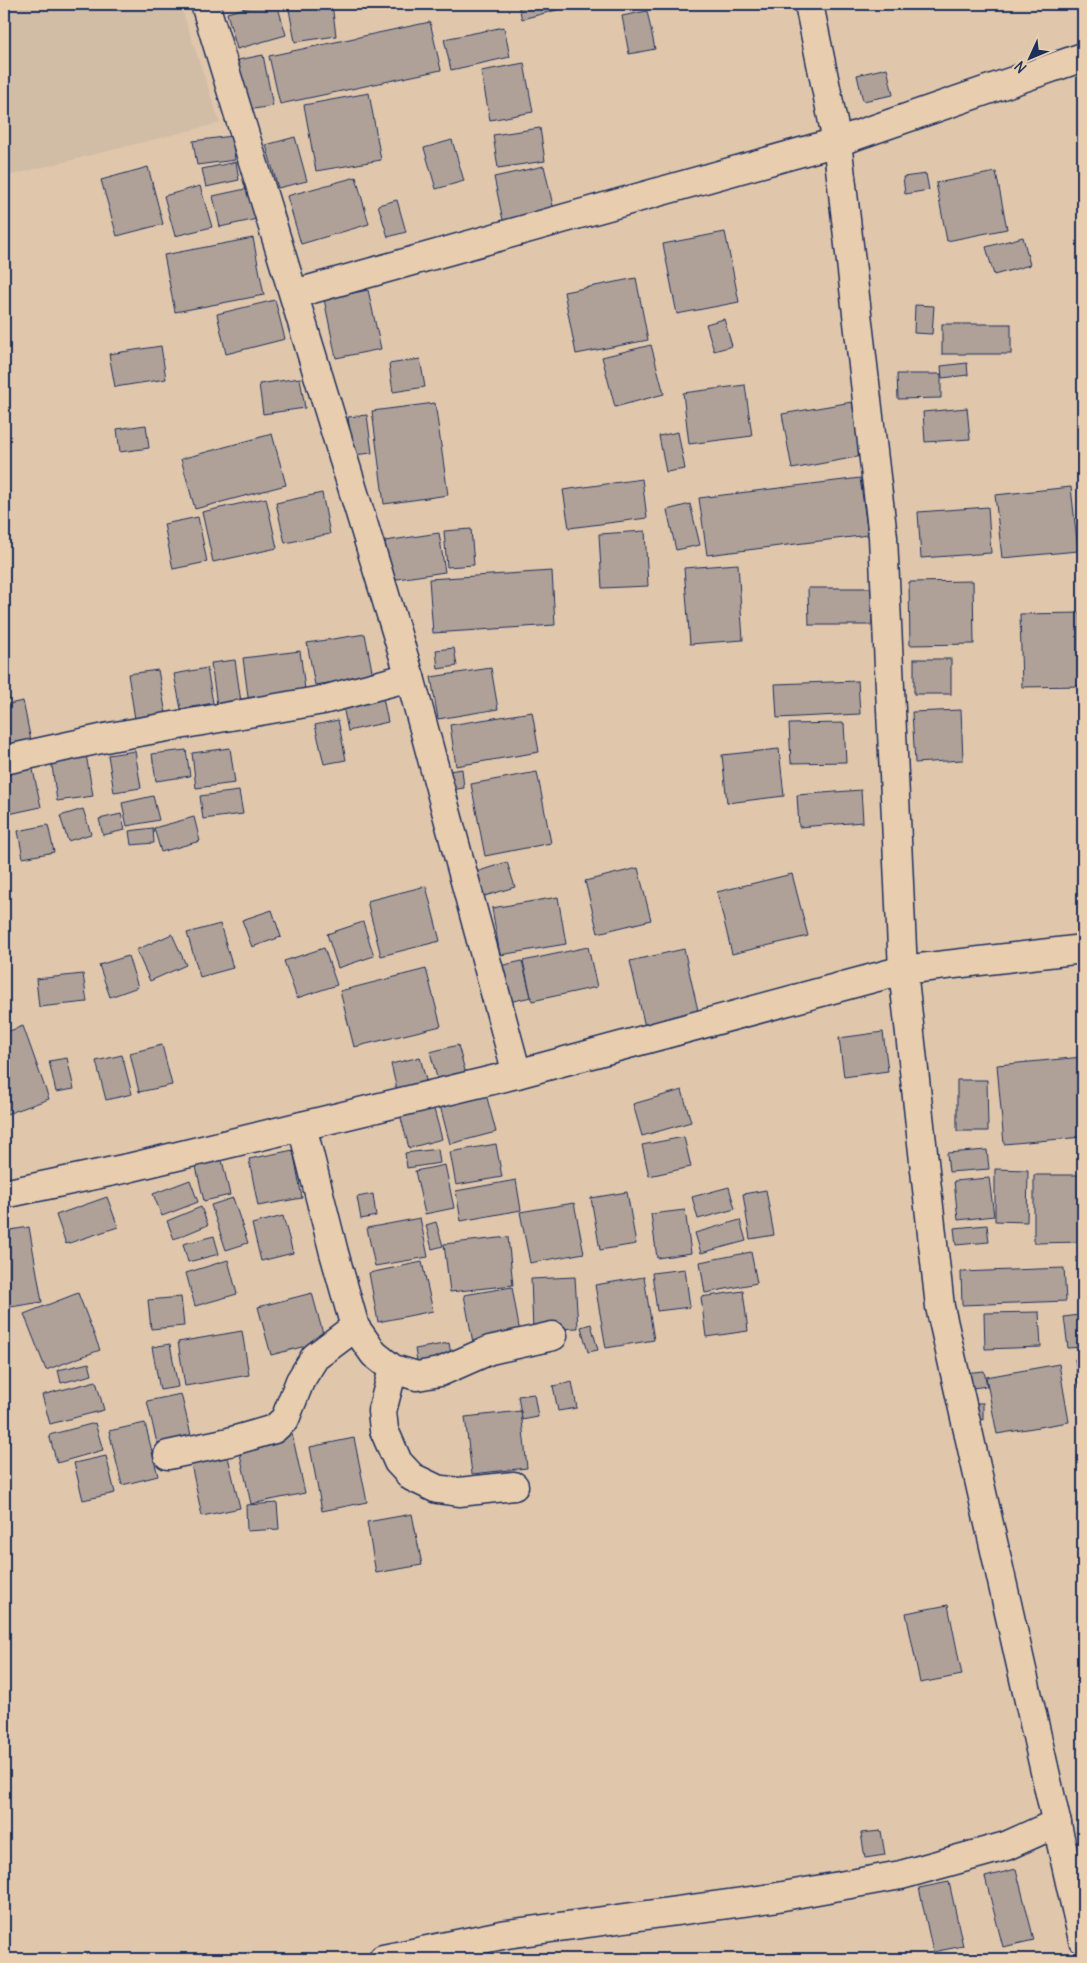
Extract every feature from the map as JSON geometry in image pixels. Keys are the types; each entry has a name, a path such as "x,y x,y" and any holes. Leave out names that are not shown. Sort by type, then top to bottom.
{"street":[{"path":"205,4 410,677 518,1074"},
{"path":"809,4 837,142 883,537 903,970 940,1307 1083,1940"},
{"path":"294,294 837,142 1083,57"},
{"path":"4,760 119,735 323,700 410,677"},
{"path":"4,1194 128,1168 518,1074 903,970 1083,949"},
{"path":"302,1126 355,1327 374,1354 393,1369 417,1376 440,1372 490,1350 553,1336"},
{"path":"168,1456 274,1429 285,1419 300,1381 315,1358 355,1327"},
{"path":"393,1369 382,1411 384,1430 398,1462 412,1477 437,1489 459,1492 514,1486"},
{"path":"383,1959 507,1934 772,1898 901,1875 1006,1846 1057,1823"}],"shaded area":[{"path":"4,4 180,4 220,123 4,177"}],"building":[{"path":"260,4 277,4 286,35 237,49 227,13"},
{"path":"288,4 332,4 336,36 295,42"},
{"path":"518,4 580,4 522,19"},
{"path":"647,11 655,49 629,54 622,16"},
{"path":"430,22 441,70 280,104 269,56"},
{"path":"504,27 510,57 451,70 444,39"},
{"path":"263,55 273,106 247,110 238,60"},
{"path":"524,63 533,112 490,120 481,71"},
{"path":"887,68 893,95 863,101 857,75"},
{"path":"369,93 381,160 316,171 304,105"},
{"path":"540,128 545,161 498,168 493,135"},
{"path":"232,136 235,160 197,165 193,141"},
{"path":"295,137 307,181 278,188 266,145"},
{"path":"452,140 464,181 436,189 424,148"},
{"path":"236,162 239,180 206,187 202,169"},
{"path":"544,166 556,219 505,230 494,177"},
{"path":"148,167 163,224 117,236 101,180"},
{"path":"996,172 1007,229 947,241 936,183"},
{"path":"926,174 929,190 905,194 903,177"},
{"path":"356,177 369,224 301,244 287,196"},
{"path":"200,186 212,227 175,236 164,196"},
{"path":"250,188 257,219 220,227 213,196"},
{"path":"397,200 406,232 388,237 378,205"},
{"path":"725,232 739,302 677,314 663,244"},
{"path":"1023,237 1030,265 994,275 986,247"},
{"path":"253,238 264,295 175,312 164,255"},
{"path":"636,278 648,340 576,354 564,292"},
{"path":"368,290 381,349 336,358 324,299"},
{"path":"275,300 285,339 226,354 217,314"},
{"path":"915,305 934,306 932,334 914,333"},
{"path":"724,319 732,346 714,351 706,324"},
{"path":"942,324 1011,324 1011,354 942,354"},
{"path":"651,345 664,394 615,407 602,357"},
{"path":"161,346 166,379 115,387 109,354"},
{"path":"420,359 425,387 393,392 389,364"},
{"path":"967,363 968,375 942,378 941,366"},
{"path":"897,374 941,374 941,398 898,399"},
{"path":"300,378 305,408 263,414 259,384"},
{"path":"745,385 752,436 689,444 683,393"},
{"path":"852,402 862,456 792,469 782,414"},
{"path":"435,403 448,495 384,504 372,411"},
{"path":"967,408 970,439 925,442 923,412"},
{"path":"367,415 372,453 353,455 348,417"},
{"path":"146,425 149,448 120,452 117,429"},
{"path":"678,432 685,469 666,472 659,436"},
{"path":"272,434 286,485 195,509 181,459"},
{"path":"860,478 868,535 707,555 699,498"},
{"path":"642,479 647,518 569,528 563,490"},
{"path":"1071,487 1078,551 1002,558 995,495"},
{"path":"322,493 330,534 285,543 276,503"},
{"path":"266,498 277,548 213,562 202,512"},
{"path":"690,504 700,545 676,550 667,510"},
{"path":"988,507 991,553 921,558 918,512"},
{"path":"198,517 207,562 173,569 164,524"},
{"path":"471,529 474,565 447,567 444,531"},
{"path":"645,531 648,586 602,588 599,534"},
{"path":"439,533 445,572 391,580 385,541"},
{"path":"738,564 743,640 690,644 684,568"},
{"path":"552,571 555,625 433,633 429,579"},
{"path":"973,581 974,644 910,645 909,582"},
{"path":"808,588 872,588 872,625 809,625"},
{"path":"1083,613 1083,686 1022,687 1020,614"},
{"path":"365,634 373,676 315,685 307,643"},
{"path":"454,648 457,666 438,669 436,650"},
{"path":"300,651 306,697 249,704 243,658"},
{"path":"914,659 951,659 951,694 914,694"},
{"path":"235,660 241,702 217,705 211,663"},
{"path":"207,668 213,703 181,709 174,674"},
{"path":"491,668 498,709 438,719 431,677"},
{"path":"158,670 166,714 135,719 128,674"},
{"path":"858,681 860,714 777,718 775,684"},
{"path":"383,698 388,722 348,731 343,706"},
{"path":"23,701 31,741 4,747 4,705"},
{"path":"961,710 963,760 915,763 912,712"},
{"path":"532,712 539,752 456,766 450,725"},
{"path":"338,720 346,760 324,764 315,725"},
{"path":"844,723 846,762 791,763 789,724"},
{"path":"230,748 235,783 196,788 192,753"},
{"path":"779,749 784,796 727,803 722,755"},
{"path":"186,750 190,776 156,781 152,754"},
{"path":"135,751 141,788 114,792 108,755"},
{"path":"86,754 93,796 57,801 51,759"},
{"path":"32,765 41,807 4,815 4,771"},
{"path":"462,769 464,788 445,791 442,772"},
{"path":"537,772 551,843 485,856 471,784"},
{"path":"861,790 863,822 799,827 797,795"},
{"path":"239,791 243,814 203,819 200,796"},
{"path":"153,796 159,820 127,826 122,803"},
{"path":"83,809 91,834 68,841 60,816"},
{"path":"121,814 125,830 103,835 99,819"},
{"path":"194,817 200,841 161,852 154,828"},
{"path":"48,825 54,852 23,858 18,831"},
{"path":"153,828 154,843 131,845 129,831"},
{"path":"507,862 515,887 478,898 470,874"},
{"path":"638,868 651,920 598,933 585,881"},
{"path":"792,874 808,936 732,954 717,892"},
{"path":"426,886 440,941 381,956 367,901"},
{"path":"558,897 566,944 500,955 492,908"},
{"path":"272,910 281,937 252,947 242,920"},
{"path":"363,922 374,956 338,968 327,934"},
{"path":"220,924 233,968 200,977 187,933"},
{"path":"172,934 186,965 150,981 136,950"},
{"path":"588,947 597,987 532,1001 523,961"},
{"path":"324,948 337,985 297,998 284,961"},
{"path":"684,949 699,1015 645,1027 630,961"},
{"path":"128,956 138,987 110,997 99,965"},
{"path":"522,961 531,997 500,1004 491,968"},
{"path":"426,969 441,1026 354,1047 340,991"},
{"path":"83,974 87,1002 39,1007 36,979"},
{"path":"23,1026 49,1099 4,1115 4,1033"},
{"path":"883,1032 888,1071 844,1077 839,1038"},
{"path":"162,1045 172,1085 139,1092 130,1053"},
{"path":"458,1045 467,1078 439,1085 430,1052"},
{"path":"122,1055 132,1094 106,1100 96,1061"},
{"path":"420,1057 428,1088 398,1094 391,1064"},
{"path":"1083,1057 1083,1137 1004,1144 997,1065"},
{"path":"67,1058 74,1089 56,1092 49,1061"},
{"path":"957,1080 987,1080 988,1131 957,1131"},
{"path":"485,1090 496,1132 450,1144 439,1102"},
{"path":"682,1090 691,1122 642,1136 633,1104"},
{"path":"431,1098 442,1139 409,1148 398,1107"},
{"path":"684,1137 691,1167 649,1176 642,1145"},
{"path":"496,1144 502,1177 456,1185 450,1152"},
{"path":"219,1147 230,1195 204,1201 193,1154"},
{"path":"438,1149 440,1163 407,1168 405,1153"},
{"path":"293,1150 302,1198 258,1206 249,1159"},
{"path":"987,1150 989,1169 949,1172 947,1153"},
{"path":"445,1165 454,1208 425,1214 415,1171"},
{"path":"995,1169 1028,1170 1027,1222 995,1221"},
{"path":"1034,1175 1082,1175 1083,1242 1034,1243"},
{"path":"989,1178 994,1216 958,1220 954,1181"},
{"path":"190,1180 198,1202 162,1216 153,1194"},
{"path":"516,1180 521,1210 461,1221 456,1191"},
{"path":"729,1187 735,1209 698,1219 692,1197"},
{"path":"766,1190 774,1235 750,1239 743,1194"},
{"path":"627,1192 636,1244 600,1250 591,1198"},
{"path":"373,1194 376,1216 361,1219 357,1197"},
{"path":"107,1197 118,1227 66,1244 56,1215"},
{"path":"233,1198 248,1243 226,1250 211,1205"},
{"path":"574,1203 584,1253 530,1263 520,1212"},
{"path":"201,1207 208,1225 174,1239 167,1221"},
{"path":"685,1210 691,1253 657,1258 651,1214"},
{"path":"283,1216 293,1253 261,1261 252,1224"},
{"path":"420,1218 428,1257 375,1266 367,1228"},
{"path":"740,1220 746,1241 701,1253 695,1233"},
{"path":"436,1222 443,1246 432,1249 426,1225"},
{"path":"987,1225 989,1242 956,1245 954,1228"},
{"path":"29,1227 42,1302 4,1308 4,1231"},
{"path":"214,1236 219,1254 188,1262 183,1244"},
{"path":"508,1237 513,1285 450,1292 444,1244"},
{"path":"1079,1251 1083,1251 1083,1299"},
{"path":"751,1252 757,1283 705,1293 700,1262"},
{"path":"228,1260 237,1294 195,1306 186,1273"},
{"path":"422,1262 433,1311 378,1322 369,1273"},
{"path":"1064,1268 1066,1301 962,1305 961,1272"},
{"path":"685,1269 690,1307 657,1311 652,1273"},
{"path":"575,1277 578,1328 533,1330 531,1279"},
{"path":"644,1277 654,1340 606,1348 595,1285"},
{"path":"512,1287 521,1339 474,1348 464,1295"},
{"path":"743,1291 748,1331 706,1337 701,1297"},
{"path":"78,1293 100,1350 46,1370 24,1314"},
{"path":"312,1293 325,1341 271,1355 258,1307"},
{"path":"181,1297 184,1326 151,1329 148,1300"},
{"path":"1039,1312 1041,1347 985,1349 984,1313"},
{"path":"1079,1315 1083,1347 1068,1348 1064,1317"},
{"path":"591,1324 598,1350 588,1352 581,1327"},
{"path":"242,1331 249,1375 185,1386 178,1342"},
{"path":"449,1343 452,1360 418,1366 415,1349"},
{"path":"170,1344 178,1387 160,1390 152,1347"},
{"path":"1083,1358 1083,1388 1079,1388 1075,1359"},
{"path":"89,1363 92,1375 61,1383 58,1370"},
{"path":"1059,1364 1069,1422 997,1434 986,1377"},
{"path":"984,1371 987,1386 965,1389 963,1373"},
{"path":"96,1381 104,1410 50,1424 42,1395"},
{"path":"572,1382 577,1408 558,1411 553,1386"},
{"path":"181,1394 191,1435 157,1443 147,1401"},
{"path":"534,1394 538,1417 522,1420 518,1396"},
{"path":"968,1403 983,1403 983,1420 968,1420"},
{"path":"521,1411 527,1468 472,1474 465,1417"},
{"path":"95,1423 103,1450 57,1463 49,1435"},
{"path":"145,1423 158,1476 122,1485 109,1431"},
{"path":"292,1434 305,1493 251,1504 238,1445"},
{"path":"354,1438 367,1502 322,1511 310,1447"},
{"path":"106,1456 115,1493 83,1500 74,1463"},
{"path":"228,1457 240,1508 202,1516 191,1464"},
{"path":"277,1503 279,1529 247,1531 246,1505"},
{"path":"412,1514 422,1565 376,1573 367,1522"},
{"path":"948,1605 962,1675 920,1683 906,1613"},
{"path":"881,1831 885,1855 865,1858 861,1833"},
{"path":"1016,1869 1034,1940 1003,1947 985,1877"},
{"path":"949,1882 963,1946 933,1952 919,1888"}]}
